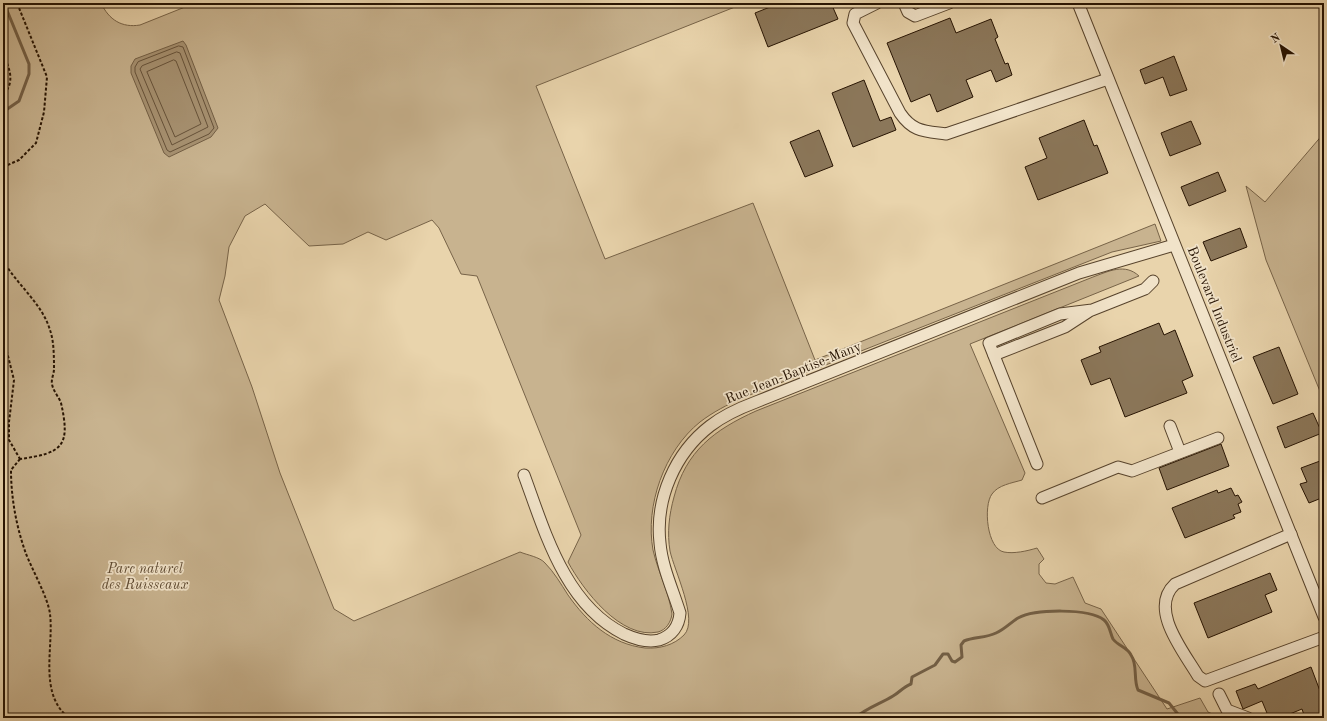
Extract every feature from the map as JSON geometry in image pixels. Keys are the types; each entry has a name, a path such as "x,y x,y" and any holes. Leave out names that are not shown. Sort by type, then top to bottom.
{"street":[{"path":"877,3 855,14 853,23 900,113 907,123 918,130 946,134 1108,79"},
{"path":"904,3 908,12 915,16 949,3"},
{"name":"Boulevard Industriel","path":"1078,3 1324,617"},
{"name":"Rue Jean-Baptise-Many","path":"524,475 556,555 567,578 587,605 607,623 631,637 647,641 661,640 675,629 680,622 680,613 662,555 659,531 661,508 669,479 676,465 692,443 711,425 750,404 1079,273 1174,245"},
{"path":"1038,464 989,343 1060,314 1092,310 1145,289 1153,281"},
{"path":"1170,426 1180,452"},
{"path":"1042,498 1118,467 1132,471 1218,438"},
{"path":"1291,534 1180,581 1170,589 1166,596 1164,604 1166,617 1198,676 1205,681 1324,637"},
{"path":"1219,694 1227,710 1248,718"}],"path":[{"path":"3,167 19,160 36,143 44,112 47,77 17,3"},
{"path":"3,54 11,72 10,82 3,95"},
{"path":"3,260 10,273 46,318 51,331 54,369 52,384 60,402 66,435 59,448 45,456 20,460 11,470 11,492 25,550 50,611 49,665 53,696 62,713 69,718"},
{"path":"3,336 14,380 9,422 9,440 20,460"}],"green space":[{"name":"Parc naturel des Ruisseaux","path":"3,3 101,3 108,14 117,22 133,26 140,25 195,3 745,3 536,86 605,259 753,203 815,360 1155,224 1161,241 1112,252 742,398 720,409 700,422 687,434 676,448 660,480 655,498 651,533 653,550 671,606 672,614 668,625 658,632 644,632 630,628 617,621 593,599 568,562 581,535 477,276 461,274 439,228 432,220 386,240 368,232 343,244 309,246 265,204 245,216 229,247 225,276 219,300 252,387 280,473 334,609 354,621 520,552 543,561 554,574 575,605 601,630 621,642 633,646 651,648 666,646 676,641 684,635 688,628 689,618 684,594 670,551 670,517 679,481 686,467 694,455 715,434 741,418 756,411 1105,272 1123,269 1134,272 1139,276 970,344 1025,473 1022,480 1001,486 992,494 989,500 988,508 988,526 994,543 998,549 1004,552 1025,551 1037,548 1044,559 1039,564 1039,574 1046,583 1055,584 1073,577 1085,603 1101,609 1167,709 1200,698 1208,712 1221,718 1155,718 1145,716 1145,718 3,718"},
{"path":"1324,133 1324,401 1266,260 1246,186 1265,202"}],"water":[{"path":"183,41 186,45 218,128 211,137 169,157 164,153 131,73 131,66 135,59"}],"building":[{"path":"780,3 831,3 838,19 768,47 755,13"},
{"path":"950,18 956,33 991,19 998,37 995,39 1005,64 1008,63 1012,75 996,82 991,70 966,80 973,97 937,112 930,94 911,102 887,43"},
{"path":"1174,56 1187,90 1170,96 1163,77 1145,84 1140,70"},
{"path":"864,80 880,121 891,117 896,130 853,147 832,93"},
{"path":"1084,120 1094,146 1097,145 1108,173 1038,200 1025,167 1047,158 1039,138"},
{"path":"1191,121 1201,144 1170,156 1161,133"},
{"path":"819,130 833,166 805,177 790,142"},
{"path":"1218,172 1226,191 1189,206 1181,187"},
{"path":"1240,228 1247,247 1211,261 1203,242"},
{"path":"1159,323 1164,335 1175,330 1193,376 1182,381 1187,393 1125,417 1110,378 1091,385 1081,360 1101,352 1099,347"},
{"path":"1279,347 1298,394 1273,404 1253,357"},
{"path":"1313,413 1322,433 1285,448 1277,427"},
{"path":"1221,444 1229,466 1167,490 1159,468"},
{"path":"1320,461 1324,472 1324,497 1309,503 1300,484 1307,482 1301,468"},
{"path":"1231,488 1235,496 1238,495 1242,502 1238,504 1241,512 1233,515 1235,518 1185,538 1172,508 1217,490 1218,493"},
{"path":"1270,573 1277,590 1265,595 1272,612 1208,638 1194,603"},
{"path":"1311,667 1323,699 1320,700 1324,710 1324,718 1305,718 1302,709 1280,718 1269,718 1262,701 1243,709 1236,691 1255,684 1258,689"}],"waterway":[{"path":"3,112 19,101 29,74 29,64 4,3"},
{"path":"855,718 864,711 893,696 911,684 912,677 935,665 943,654 948,654 952,661 955,662 962,657 961,645 964,641 992,635 1002,630 1018,618 1026,615 1062,611 1087,613 1104,620 1109,627 1113,639 1127,650 1133,659 1138,690 1169,703 1181,718"}]}
